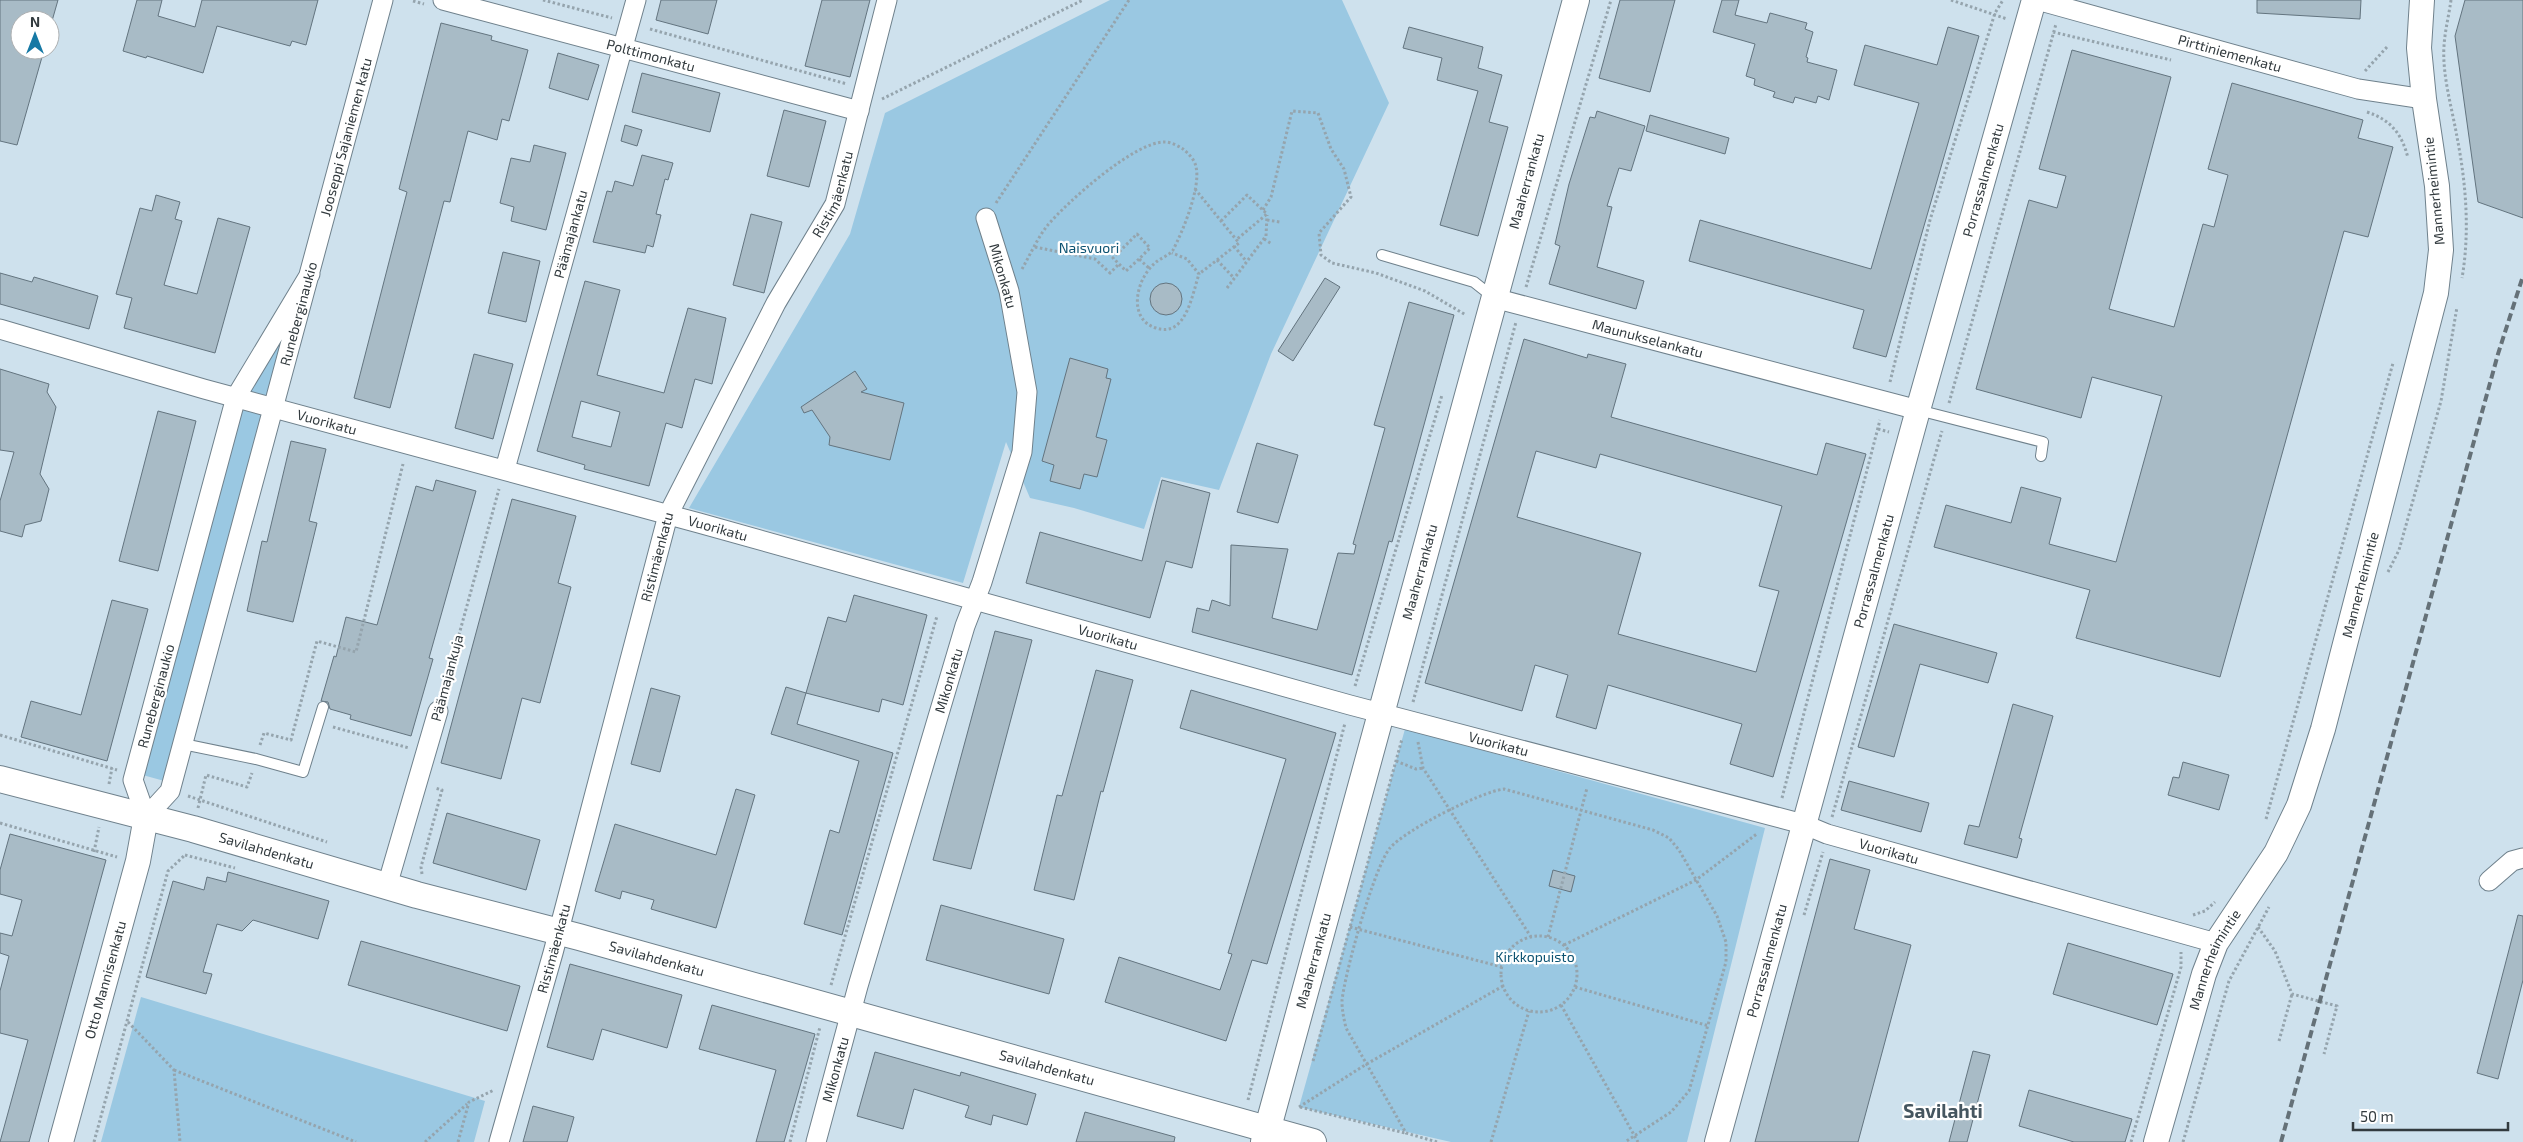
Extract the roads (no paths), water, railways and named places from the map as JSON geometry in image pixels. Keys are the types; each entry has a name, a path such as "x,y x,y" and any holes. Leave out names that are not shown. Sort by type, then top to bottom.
{"main road":[{"name":"Maaherrankatu","path":"1265,1136 1381,712 1484,290 1576,0"},
{"name":"Savilahdenkatu","path":"0,779 146,817 387,886 1242,1123 1265,1136 1313,1142"}],"street":[{"name":"Jooseppi Sajaniemen katu","path":"310,274 384,0"},
{"name":"Polttimonkatu","path":"443,0 859,111"},
{"name":"Päämajankatu","path":"505,469 636,0"},
{"name":"Ristimäenkatu","path":"499,1142 558,932 668,515 776,303 835,204 887,0"},
{"name":"Pirttiniemenkatu","path":"2035,0 2358,89 2424,99"},
{"name":"Porrassalmenkatu","path":"1717,1142 1918,410 2025,28 2035,0"},
{"name":"Mannerheimintie","path":"2156,1142 2204,974 2216,943 2276,853 2299,805 2323,729 2436,293 2440,250 2438,195 2424,99 2419,48 2422,0"},
{"name":"Mikonkatu","path":"816,1142 850,1014 973,600 982,582 1022,452 1027,392 1009,291 986,218"},
{"name":"Runeberginaukio","path":"310,274 170,791 146,817 133,780 236,398 310,274"},
{"name":"Maunukselankatu","path":"1484,290 1521,305 1918,410"},
{"name":"Vuorikatu","path":"0,329 236,398 505,469 1350,705 1803,824 1827,834 2216,943"},
{"name":"Päämajankuja","path":"387,886 438,711"},
{"name":"Otto Mannisenkatu","path":"61,1142 138,861 146,817"},
{"path":"2490,881 2512,861 2523,858"}],"lane":[{"name":"Maunukselankatu","path":"1382,255 1484,290"},
{"path":"1918,410 2043,442 2042,456"},
{"path":"183,744 256,759 303,772 322,707"}],"railway":[{"path":"2281,1142 2498,354 2523,276"}],"district":[{"name":"Savilahti","path":"1943,1111"}],"park label":[{"name":"Naisvuori","path":"1089,248"},
{"name":"Kirkkopuisto","path":"1535,957"}]}
